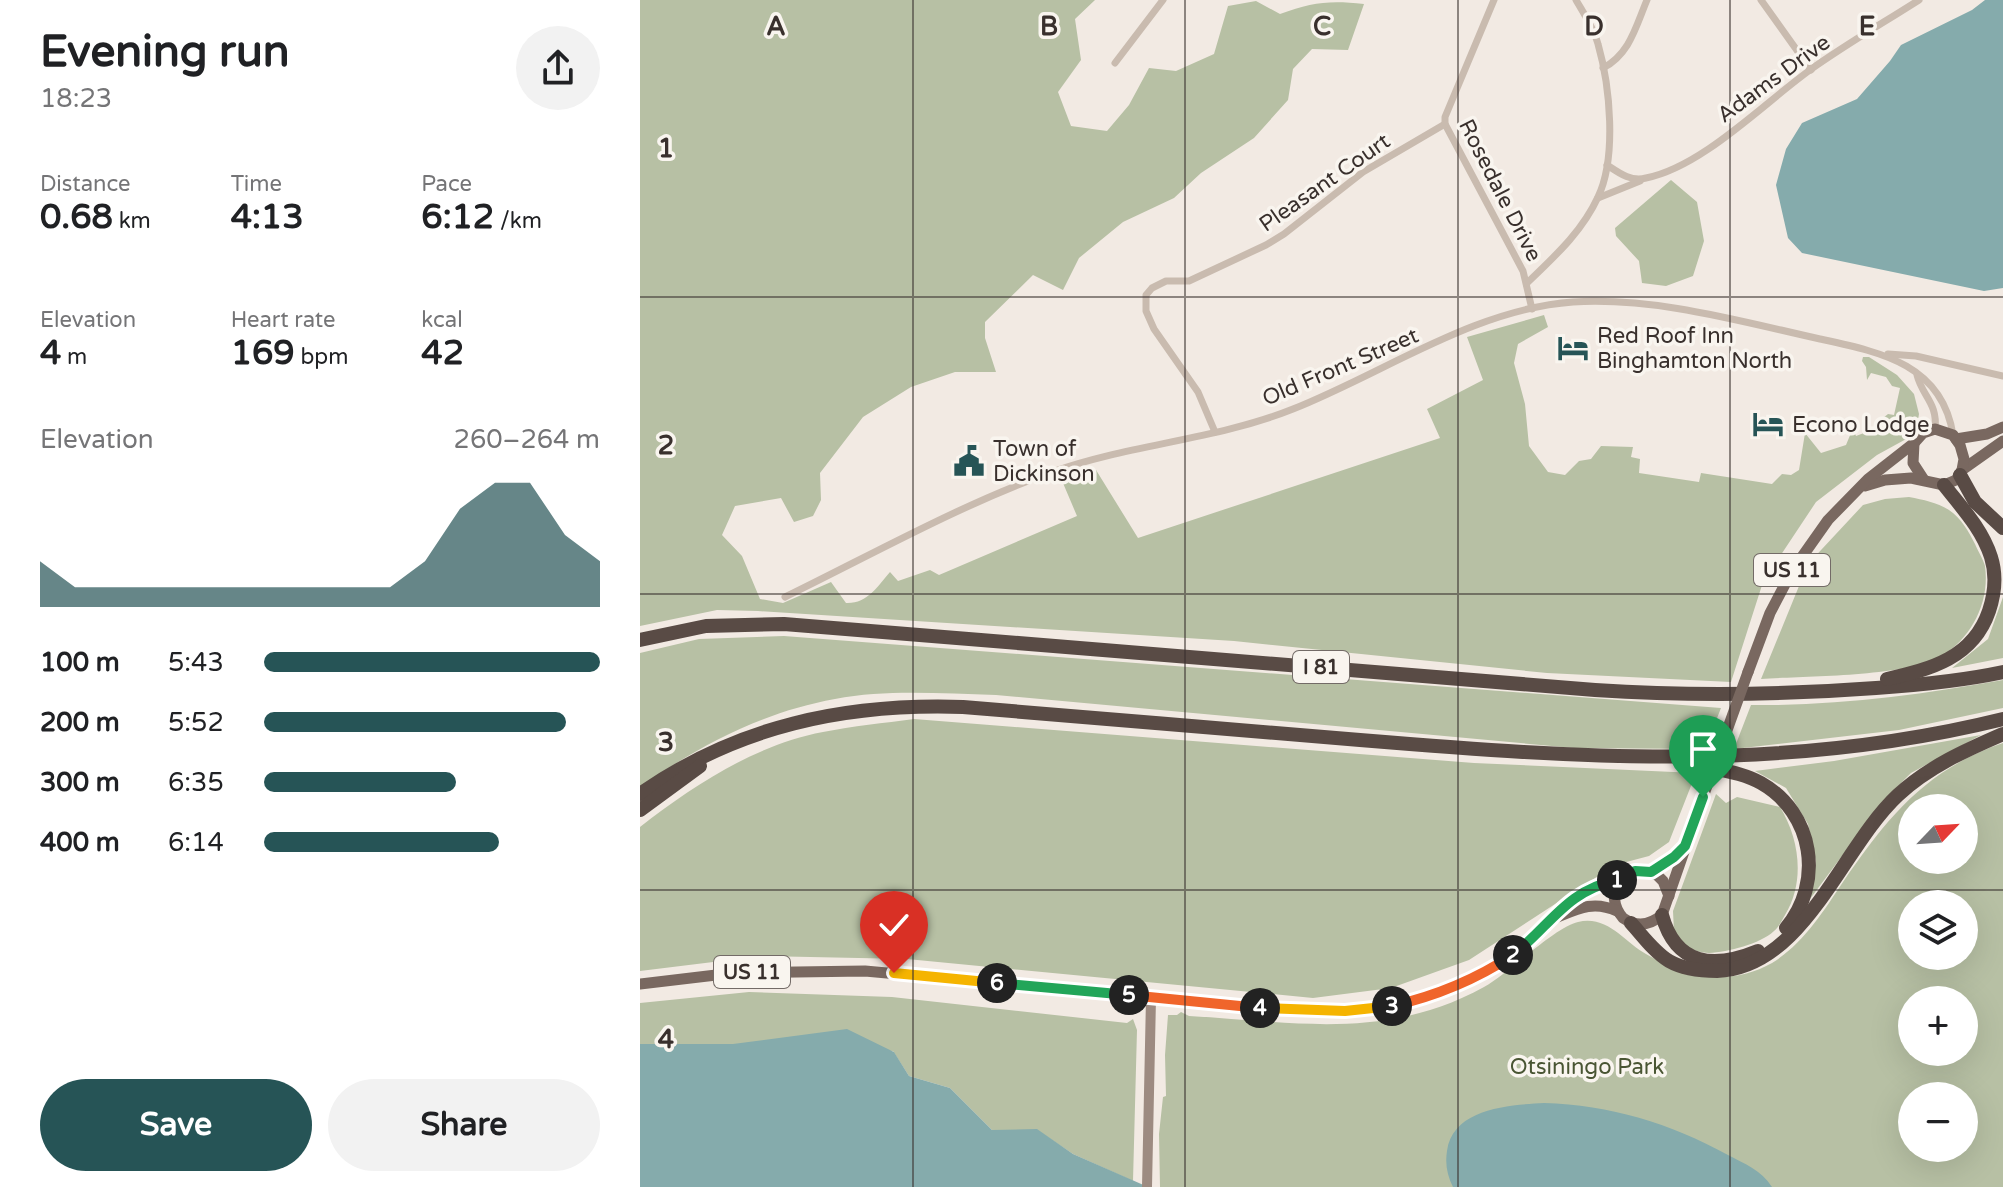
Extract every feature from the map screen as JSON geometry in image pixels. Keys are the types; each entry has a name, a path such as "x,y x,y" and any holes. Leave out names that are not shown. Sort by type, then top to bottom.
{"highway":[{"path":"1961,472 1975,502 2003,528"},
{"path":"1837,691 1932,668 1966,649 1986,620 1995,586 1991,557 1975,525 1944,485"},
{"name":"I 81","path":"640,640 706,626 784,624 1617,691 1741,695 1930,684 2003,672"},
{"path":"640,794 699,757 772,730 818,717 866,709 947,707 1530,754 1670,758 1833,749 1911,739 2003,719"},
{"path":"640,810 700,766 772,730"},
{"path":"1631,923 1660,954 1672,962 1696,970 1726,970 1766,957 1796,931 1870,828 1897,796 1920,777 1960,753 2003,734"},
{"path":"1662,915 1671,939 1690,956 1709,962 1742,956 1765,947 1791,922 1806,895 1810,868 1801,827 1774,792 1750,778 1670,758"}],"main road":[{"path":"1935,429 1954,437 1987,434 2003,427"},
{"name":"US 11","path":"1554,918 1556,912 1578,895 1635,871 1651,872 1668,863 1685,846 1770,613 1792,571 1828,520 1868,479 1923,433 1935,429"},
{"path":"1954,437 1963,454 1961,472"},
{"path":"1864,486 1897,478 1944,485 2003,441"},
{"path":"1914,443 1913,463 1924,480"},
{"name":"US 11","path":"1662,915 1686,851 1685,846"},
{"path":"1651,872 1663,881 1669,896"},
{"path":"1621,879 1614,892 1617,911 1631,923 1646,924 1662,915"},
{"name":"US 11","path":"640,984 733,973 865,971 1299,1011 1387,1007 1428,997 1483,973 1514,954 1554,918 1588,906 1604,906 1617,911"},
{"path":"1147,1187 1151,998"}],"street":[{"path":"1115,63 1163,0"},
{"name":"Rosedale Drive","path":"1494,0 1445,117 1445,124 1527,283 1532,309"},
{"path":"1527,283 1569,241 1598,198 1607,165 1608,114 1603,68 1597,41 1576,0"},
{"path":"1603,68 1624,53 1647,0"},
{"path":"1761,0 1811,70"},
{"name":"Adams Drive","path":"1598,198 1676,168 1695,157 1811,70 1919,0"},
{"name":"Pleasant Court","path":"1215,432 1198,392 1154,329 1146,311 1146,295 1166,281 1189,281 1266,245 1297,225 1363,172 1445,124"},
{"path":"1607,165 1633,179 1645,179"},
{"name":"Old Front Street","path":"785,597 997,495 1053,472 1215,432 1292,409 1461,332 1532,309 1574,302 1613,301 1651,305 1692,311 1882,353 1916,356 2003,376"},
{"name":"Old Front Street","path":"1882,353 1926,379 1940,397 1954,437"},
{"path":"1917,375 1933,406 1935,429"}],"green space":[{"path":"640,0 1095,0 1075,19 1081,60 1058,92 1071,126 1107,131 1129,105 1149,68 1176,71 1214,54 1228,6 1256,1 1280,14 1321,3 1364,4 1348,50 1312,49 1293,69 1288,100 1254,138 1201,173 1174,198 1123,222 1079,258 1063,290 1033,275 985,322 985,338 996,372 955,372 911,387 863,417 820,473 821,500 813,516 794,522 781,498 735,506 722,535 742,556 760,599 783,603 831,582 846,603 853,603 871,594 890,572 898,581 930,570 939,575 1077,516 1060,476 1096,470 1138,538 1440,438 1427,409 1483,380 1467,337 1544,315 1548,327 1518,344 1514,363 1525,404 1529,446 1548,472 1565,475 1579,461 1591,459 1601,446 1633,447 1631,457 1640,459 1639,473 1699,482 1701,473 1772,484 1782,474 1791,475 1799,470 1805,433 1821,453 1846,445 1853,428 1856,436 1885,425 1883,418 1888,414 1894,415 1900,388 1892,386 1886,377 1871,373 1867,380 1863,357 1869,357 1897,375 1914,394 1919,414 1917,426 1908,438 1877,455 1816,502 1763,582 1731,682 1547,673 1234,641 758,611 717,610 640,626"},
{"path":"1671,180 1697,202 1704,241 1693,276 1666,286 1642,283 1639,261 1616,236 1615,228"},
{"path":"1909,497 1935,503 1953,513 1967,530 1984,563 1986,579 1982,605 1962,639 1942,656 1906,668 1761,679 1808,564 1863,505"},
{"path":"2003,597 2003,658 1952,668 1988,639"},
{"path":"784,636 1721,708 1705,749 1574,748 996,695 875,694 808,705 757,721 709,744 640,787 640,653 699,639"},
{"path":"2003,680 2003,708 1899,730 1734,749 1751,705 1814,704 1877,698"},
{"path":"914,719 1474,763 1696,773 1669,842 1649,856 1615,865 1469,960 1391,988 1313,998 907,959 762,956 640,971 640,827 704,782 773,746 823,732"},
{"path":"1981,735 1911,773 1882,802 1810,899 1816,861 1808,824 1786,788 1755,771 1834,761"},
{"name":"Otsiningo Park","path":"2003,743 2003,1187 1160,1187 1159,1134 1163,1097 1166,1096 1168,1015 1181,1012 1189,1016 1340,1024 1411,1015 1448,1004 1484,987 1557,932 1578,922 1589,921 1607,926 1661,962 1692,973 1724,977 1756,970 1772,963 1803,937 1859,859 1898,812 1898,874 1978,874 1978,794 1916,794 1952,767"},
{"path":"1716,794 1726,803 1737,797 1780,807 1792,833 1798,861 1791,902 1774,931 1761,940 1709,953 1684,947 1674,932 1673,911"},
{"path":"749,992 892,997 1127,1023 1133,1019 1137,1030 1133,1181 1073,1154 1037,1130 992,1130 950,1088 909,1076 893,1051 733,1044 640,1044 640,1003"}],"water":[{"path":"1985,0 2003,0 2003,288 1984,291 1802,253 1788,238 1776,185 1786,149 1802,123 1857,99 1901,45 1972,10"},
{"path":"847,1029 894,1052 909,1076 950,1088 992,1130 1037,1129 1073,1154 1148,1187 640,1187 640,1044 733,1044"},
{"path":"1544,1103 1592,1107 1662,1125 1746,1165 1763,1176 1772,1187 1453,1187 1446,1156 1451,1137 1460,1126 1471,1117 1485,1112"}],"place":[{"name":"Red Roof Inn Binghamton North","path":"1573,348"},
{"name":"Econo Lodge","path":"1768,424"},
{"name":"Town of Dickinson","path":"969,461"}],"route":[{"path":"894,973 1299,1011 1387,1007 1460,985 1514,954 1554,918 1556,912 1578,895 1630,873 1642,870 1651,872 1668,863 1685,846 1703,797"}]}
